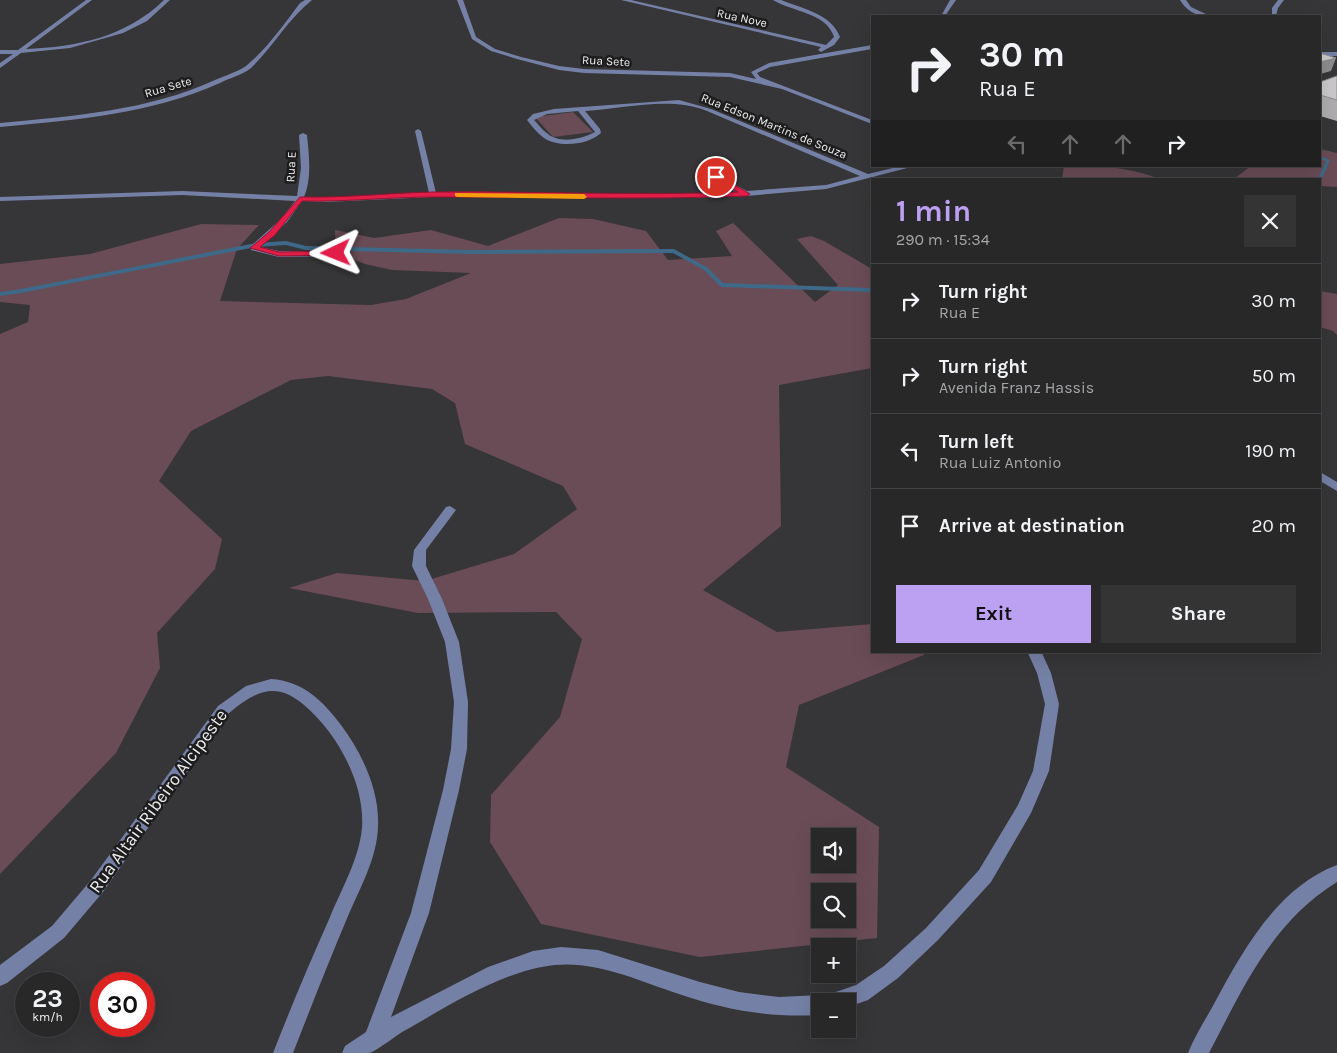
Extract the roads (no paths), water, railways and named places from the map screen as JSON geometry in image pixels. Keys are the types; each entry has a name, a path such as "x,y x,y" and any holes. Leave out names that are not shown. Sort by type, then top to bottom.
{"street":[{"path":"0,66 89,0"},
{"path":"0,52 19,52 74,44 119,32 139,24 167,0"},
{"name":"Rua Sete","path":"0,125 91,116 154,104 192,93 247,68 278,35 302,4 309,0"},
{"name":"Rua Sete","path":"460,0 474,38 493,50 519,58 584,72 724,75 752,79 784,88"},
{"name":"Rua Nove","path":"624,0 827,47"},
{"path":"776,0 810,13 830,24 835,30 837,37 827,47 791,61"},
{"path":"944,15 953,0"},
{"path":"1183,0 1184,4 1205,15"},
{"path":"1274,15 1275,8 1282,0"},
{"path":"871,47 762,67 754,71 754,76 871,122"},
{"path":"1321,54 1337,54"},
{"name":"Rua Edson Martins de Souza","path":"580,110 598,130 598,133 593,136 570,140 552,139 530,120 532,116 540,114 580,110 666,102 695,105 868,176"},
{"path":"418,131 432,195"},
{"name":"Rua E","path":"303,135 305,148 304,182 300,199 268,237 254,248 279,254 336,253"},
{"path":"0,199 182,193 342,200 432,195 659,197 747,194 826,187 906,167"},
{"path":"716,177 747,194"},
{"path":"1321,477 1337,487"},
{"path":"374,1036 420,913 460,749 461,702 452,642 435,599 425,581 419,557 420,550 450,510"},
{"path":"856,995 891,972 932,934 985,876 1025,808 1041,771 1052,704 1044,673 1035,653"},
{"name":"Rua Altair Ribeiro Alcipeste","path":"0,977 58,932 79,908 97,886 223,710 246,691 259,686 279,684 299,692 310,700 337,732 357,769 368,800 370,827 362,861 283,1053"},
{"path":"1198,1053 1238,979 1272,928 1299,898 1337,873"},
{"path":"352,1053 374,1036 454,993 510,967 534,959 558,955 588,957 620,965 712,995 762,1006 797,1008 811,1006"}],"waterway":[{"path":"1320,178 1328,160 1321,157"},
{"path":"0,294 256,245 286,243 306,248 472,252 674,251 706,269 722,285 871,290"}]}
